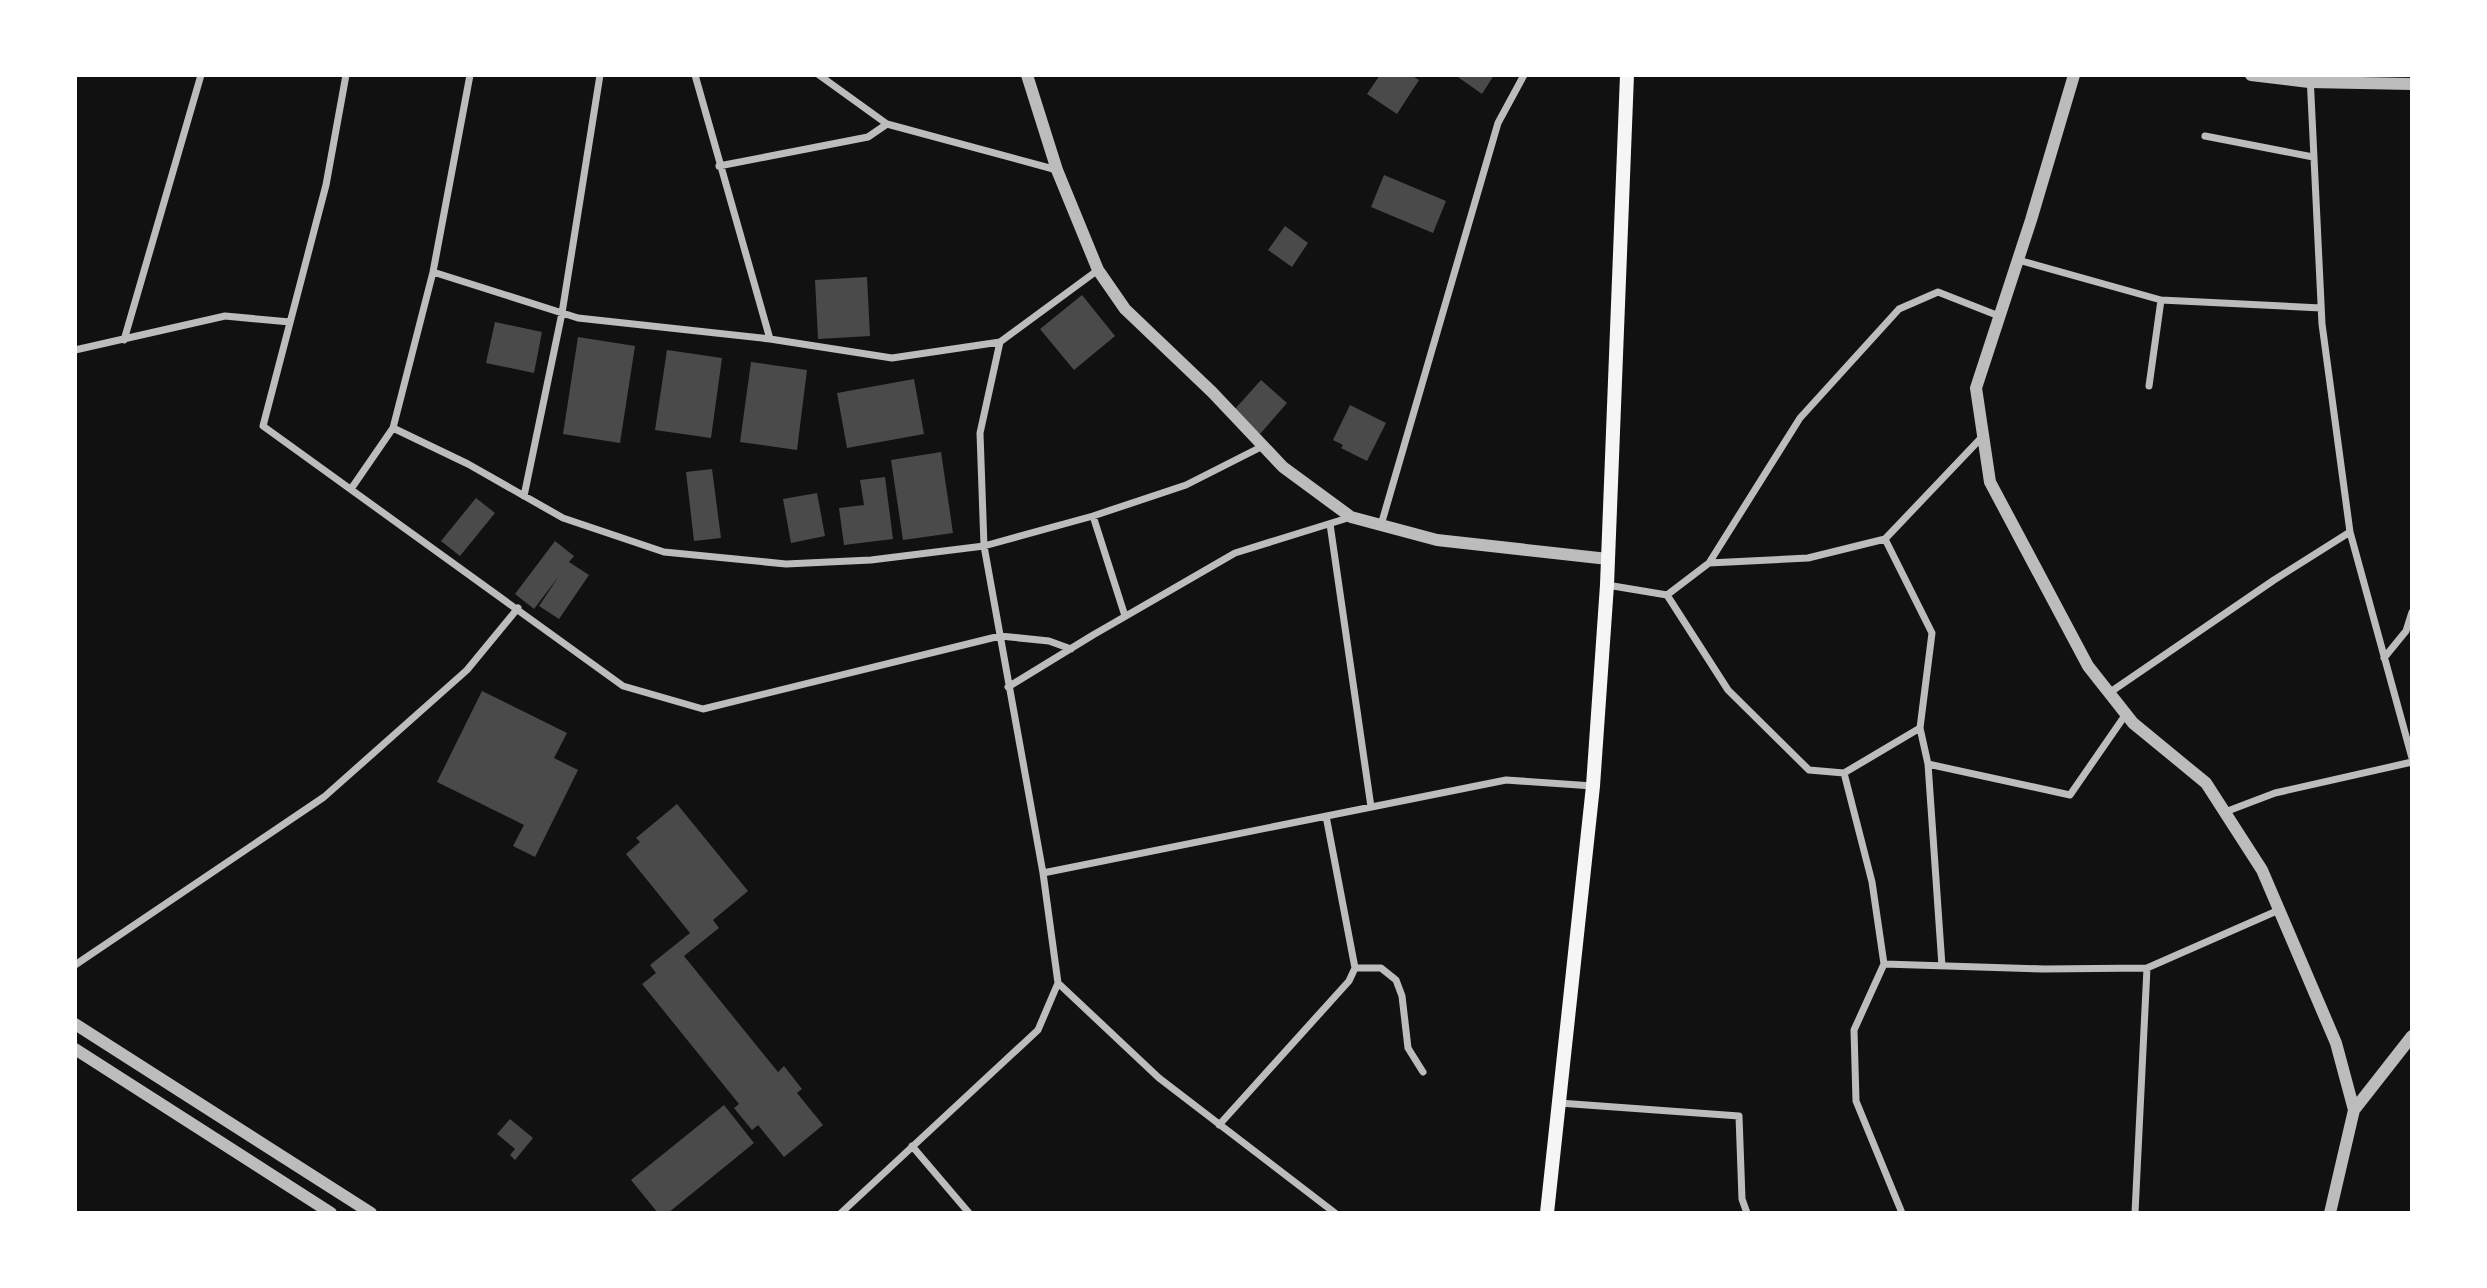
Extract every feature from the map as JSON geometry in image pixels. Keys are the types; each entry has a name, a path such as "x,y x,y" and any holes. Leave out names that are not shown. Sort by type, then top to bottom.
{"main road":[{"path":"1547,1213 1593,786 1607,585 1627,75"}],"street":[{"path":"124,340 201,75"},
{"path":"346,75 326,185 263,426 624,686 703,709 999,636 1049,640 1071,649"},
{"path":"351,489 393,428 433,272 470,75"},
{"path":"524,496 562,313 600,75"},
{"path":"695,75 770,340"},
{"path":"819,75 887,124 1057,170"},
{"path":"1027,75 1057,170 1098,270 1125,309 1212,392 1283,467 1351,517 1437,540 1608,559"},
{"path":"1381,525 1498,123 1524,75"},
{"path":"2074,75 1976,388 1990,482 2088,666 2133,723 2206,783 2262,870 2336,1043 2354,1110"},
{"path":"2251,75 2412,84"},
{"path":"2224,812 2275,793 2412,760 2350,532 2321,308 2309,79"},
{"path":"719,166 868,137 887,124"},
{"path":"2205,136 2313,157"},
{"path":"2018,260 2161,300 2321,308"},
{"path":"433,272 578,318 770,340 892,358 1000,342 1098,270"},
{"path":"1607,585 1667,595 1709,563 1800,418 1899,309 1938,292 1999,316"},
{"path":"2149,386 2161,300"},
{"path":"75,350 225,316 290,322"},
{"path":"841,1213 1038,1030 1058,983 1043,873 984,546 980,433 1000,342"},
{"path":"393,428 468,464 563,518 664,552 786,564 871,561 984,546 1093,516 1186,485 1263,446"},
{"path":"1709,563 1808,558 1885,539 1983,436"},
{"path":"1093,516 1125,616"},
{"path":"1009,687 1235,553 1351,517"},
{"path":"1330,524 1371,807"},
{"path":"2109,693 2274,580 2350,532"},
{"path":"1885,539 1932,633 1920,728 1928,764 1942,966"},
{"path":"1667,595 1728,690 1809,770 1844,773 1920,728"},
{"path":"75,965 324,797 467,670 518,608"},
{"path":"2384,658 2406,631 2412,612"},
{"path":"1928,764 2070,795 2126,714"},
{"path":"1844,773 1872,882 1884,964 1854,1030 1856,1101 1902,1213"},
{"path":"1043,873 1506,780 1593,786"},
{"path":"1219,1125 1349,981 1355,968 1326,816"},
{"path":"1884,964 2045,969 2147,968 2279,910"},
{"path":"1355,968 1381,968 1396,980 1402,996 1408,1048 1423,1072"},
{"path":"2135,1213 2147,968"},
{"path":"1058,983 1159,1078 1335,1213"},
{"path":"75,1024 372,1213"},
{"path":"2330,1213 2354,1110 2412,1035"},
{"path":"75,1049 331,1213"},
{"path":"1559,1103 1739,1116 1742,1199 1747,1213"},
{"path":"912,1146 969,1213"}],"building":[{"path":"1380,75 1411,75 1419,80 1397,114 1367,94"},
{"path":"1455,75 1494,75 1482,94"},
{"path":"1384,175 1446,201 1433,233 1371,207"},
{"path":"1285,226 1308,243 1292,267 1268,250"},
{"path":"867,277 870,336 818,339 815,280"},
{"path":"1082,295 1115,336 1074,370 1040,329"},
{"path":"495,322 542,332 534,373 486,363"},
{"path":"578,337 635,346 620,443 563,434"},
{"path":"667,350 722,358 711,438 655,430"},
{"path":"751,362 807,370 797,450 740,442"},
{"path":"914,379 924,434 847,448 837,393"},
{"path":"1261,380 1287,403 1260,434 1234,410"},
{"path":"1350,405 1386,423 1367,461 1341,448 1343,445 1333,440"},
{"path":"941,452 953,533 903,540 891,460"},
{"path":"712,469 721,538 694,541 686,472"},
{"path":"885,477 893,539 844,545 839,508 864,505 860,480"},
{"path":"817,493 825,536 791,543 783,499"},
{"path":"476,498 495,513 460,556 441,541"},
{"path":"555,541 574,556 569,562 589,575 559,619 539,606 559,576 534,609 515,594"},
{"path":"482,691 567,733 554,758 578,770 535,857 513,846 524,825 437,782"},
{"path":"677,804 748,891 713,920 719,928 684,956 778,1072 784,1066 802,1089 797,1093 823,1125 784,1157 758,1125 752,1130 734,1108 739,1104 642,984 656,973 650,965 690,933 626,854 640,842 636,838"},
{"path":"724,1105 754,1143 668,1213 658,1213 631,1180"},
{"path":"510,1119 533,1138 515,1160 510,1155 515,1149 497,1134"}]}
